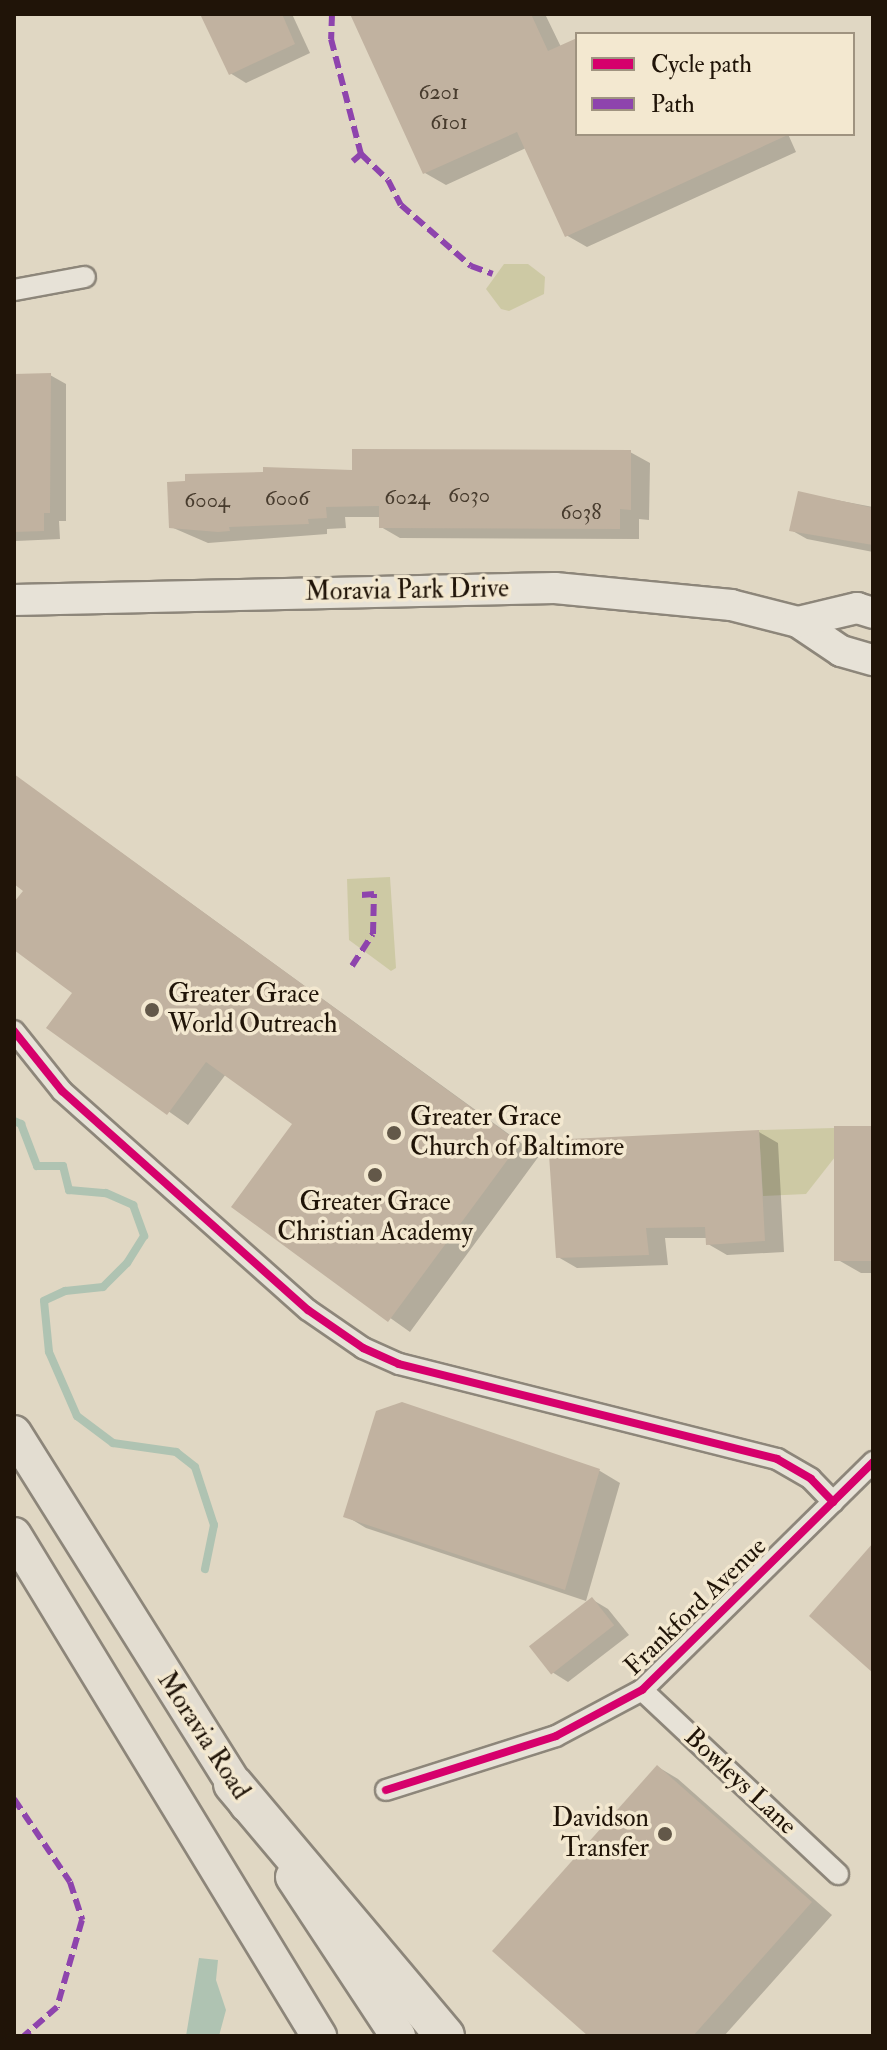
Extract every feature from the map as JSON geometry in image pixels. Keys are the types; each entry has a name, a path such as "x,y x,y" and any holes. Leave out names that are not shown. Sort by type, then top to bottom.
{"highway":[{"path":"233,1784 445,2036"}],"main road":[{"name":"Moravia Park Drive","path":"14,600 555,588 731,605 798,622 841,651 873,660"},
{"name":"Moravia Park Drive","path":"798,622 857,608 873,613"},
{"name":"Moravia Road","path":"14,1433 233,1784 398,2036"},
{"name":"Moravia Road","path":"14,1535 319,2036"}],"street":[{"path":"14,290 85,277"},
{"path":"14,1031 62,1091 308,1310 363,1348 399,1364 777,1459 811,1479 833,1502"},
{"name":"Frankford Avenue","path":"386,1790 556,1736 642,1690 873,1462"},
{"name":"Bowleys Lane","path":"642,1690 838,1874"}],"shaded area":[{"path":"504,264 528,264 545,277 544,294 509,311 501,309 486,289"},
{"path":"390,877 396,968 391,971 349,940 347,879"},
{"path":"834,1128 835,1157 806,1194 763,1196 759,1130"},
{"path":"199,1958 218,1960 216,1980 226,2010 219,2036 186,2036"}],"building":[{"path":"200,14 282,14 295,44 229,75"},
{"path":"350,14 531,14 548,51 575,39 575,136 786,136 565,237 517,132 423,174"},
{"path":"51,373 50,513 44,513 44,531 14,532 14,374"},
{"path":"352,449 631,450 631,510 620,509 620,529 379,528 379,506 326,507 327,518 308,519 309,524 229,527 230,531 218,532 169,528 167,482 185,481 185,474 263,472 263,467 352,470"},
{"path":"798,491 873,508 873,545 789,531"},
{"path":"14,774 520,1143 388,1322 231,1207 292,1124 206,1062 167,1115 46,1028 72,993 14,950 14,902 23,891 14,884"},
{"path":"834,1126 873,1126 873,1261 834,1261"},
{"path":"759,1130 765,1241 706,1245 705,1227 646,1228 649,1255 556,1258 548,1140"},
{"path":"402,1402 600,1469 565,1590 343,1517 376,1411"},
{"path":"873,1543 873,1673 809,1616"},
{"path":"592,1597 614,1625 551,1675 529,1646"},
{"name":"Davidson Transfer","path":"657,1765 812,1902 693,2036 588,2036 492,1951"}],"waterway":[{"path":"14,1121 21,1124 37,1166 63,1166 69,1190 106,1193 133,1205 144,1236 127,1263 103,1287 65,1291 44,1301 49,1352 77,1416 113,1443 176,1452 195,1467 214,1525 205,1569"}],"marked path":[{"path":"332,14 331,39 361,154 353,161"},
{"path":"361,154 388,180 401,205 471,266 493,274"},
{"path":"352,966 373,934 374,894 361,895"},
{"path":"14,1799 70,1882 82,1920 57,2007 24,2036"}],"cycle path":[{"path":"14,1031 62,1091 308,1310 363,1348 399,1364 777,1459 811,1479 833,1502"},
{"path":"386,1790 556,1736 642,1690 873,1462"}],"place":[{"name":"Greater Grace World Outreach","path":"152,1010"},
{"name":"Greater Grace Church of Baltimore","path":"394,1133"},
{"name":"Greater Grace Christian Academy","path":"375,1175"},
{"name":"Davidson Transfer","path":"665,1834"}]}
